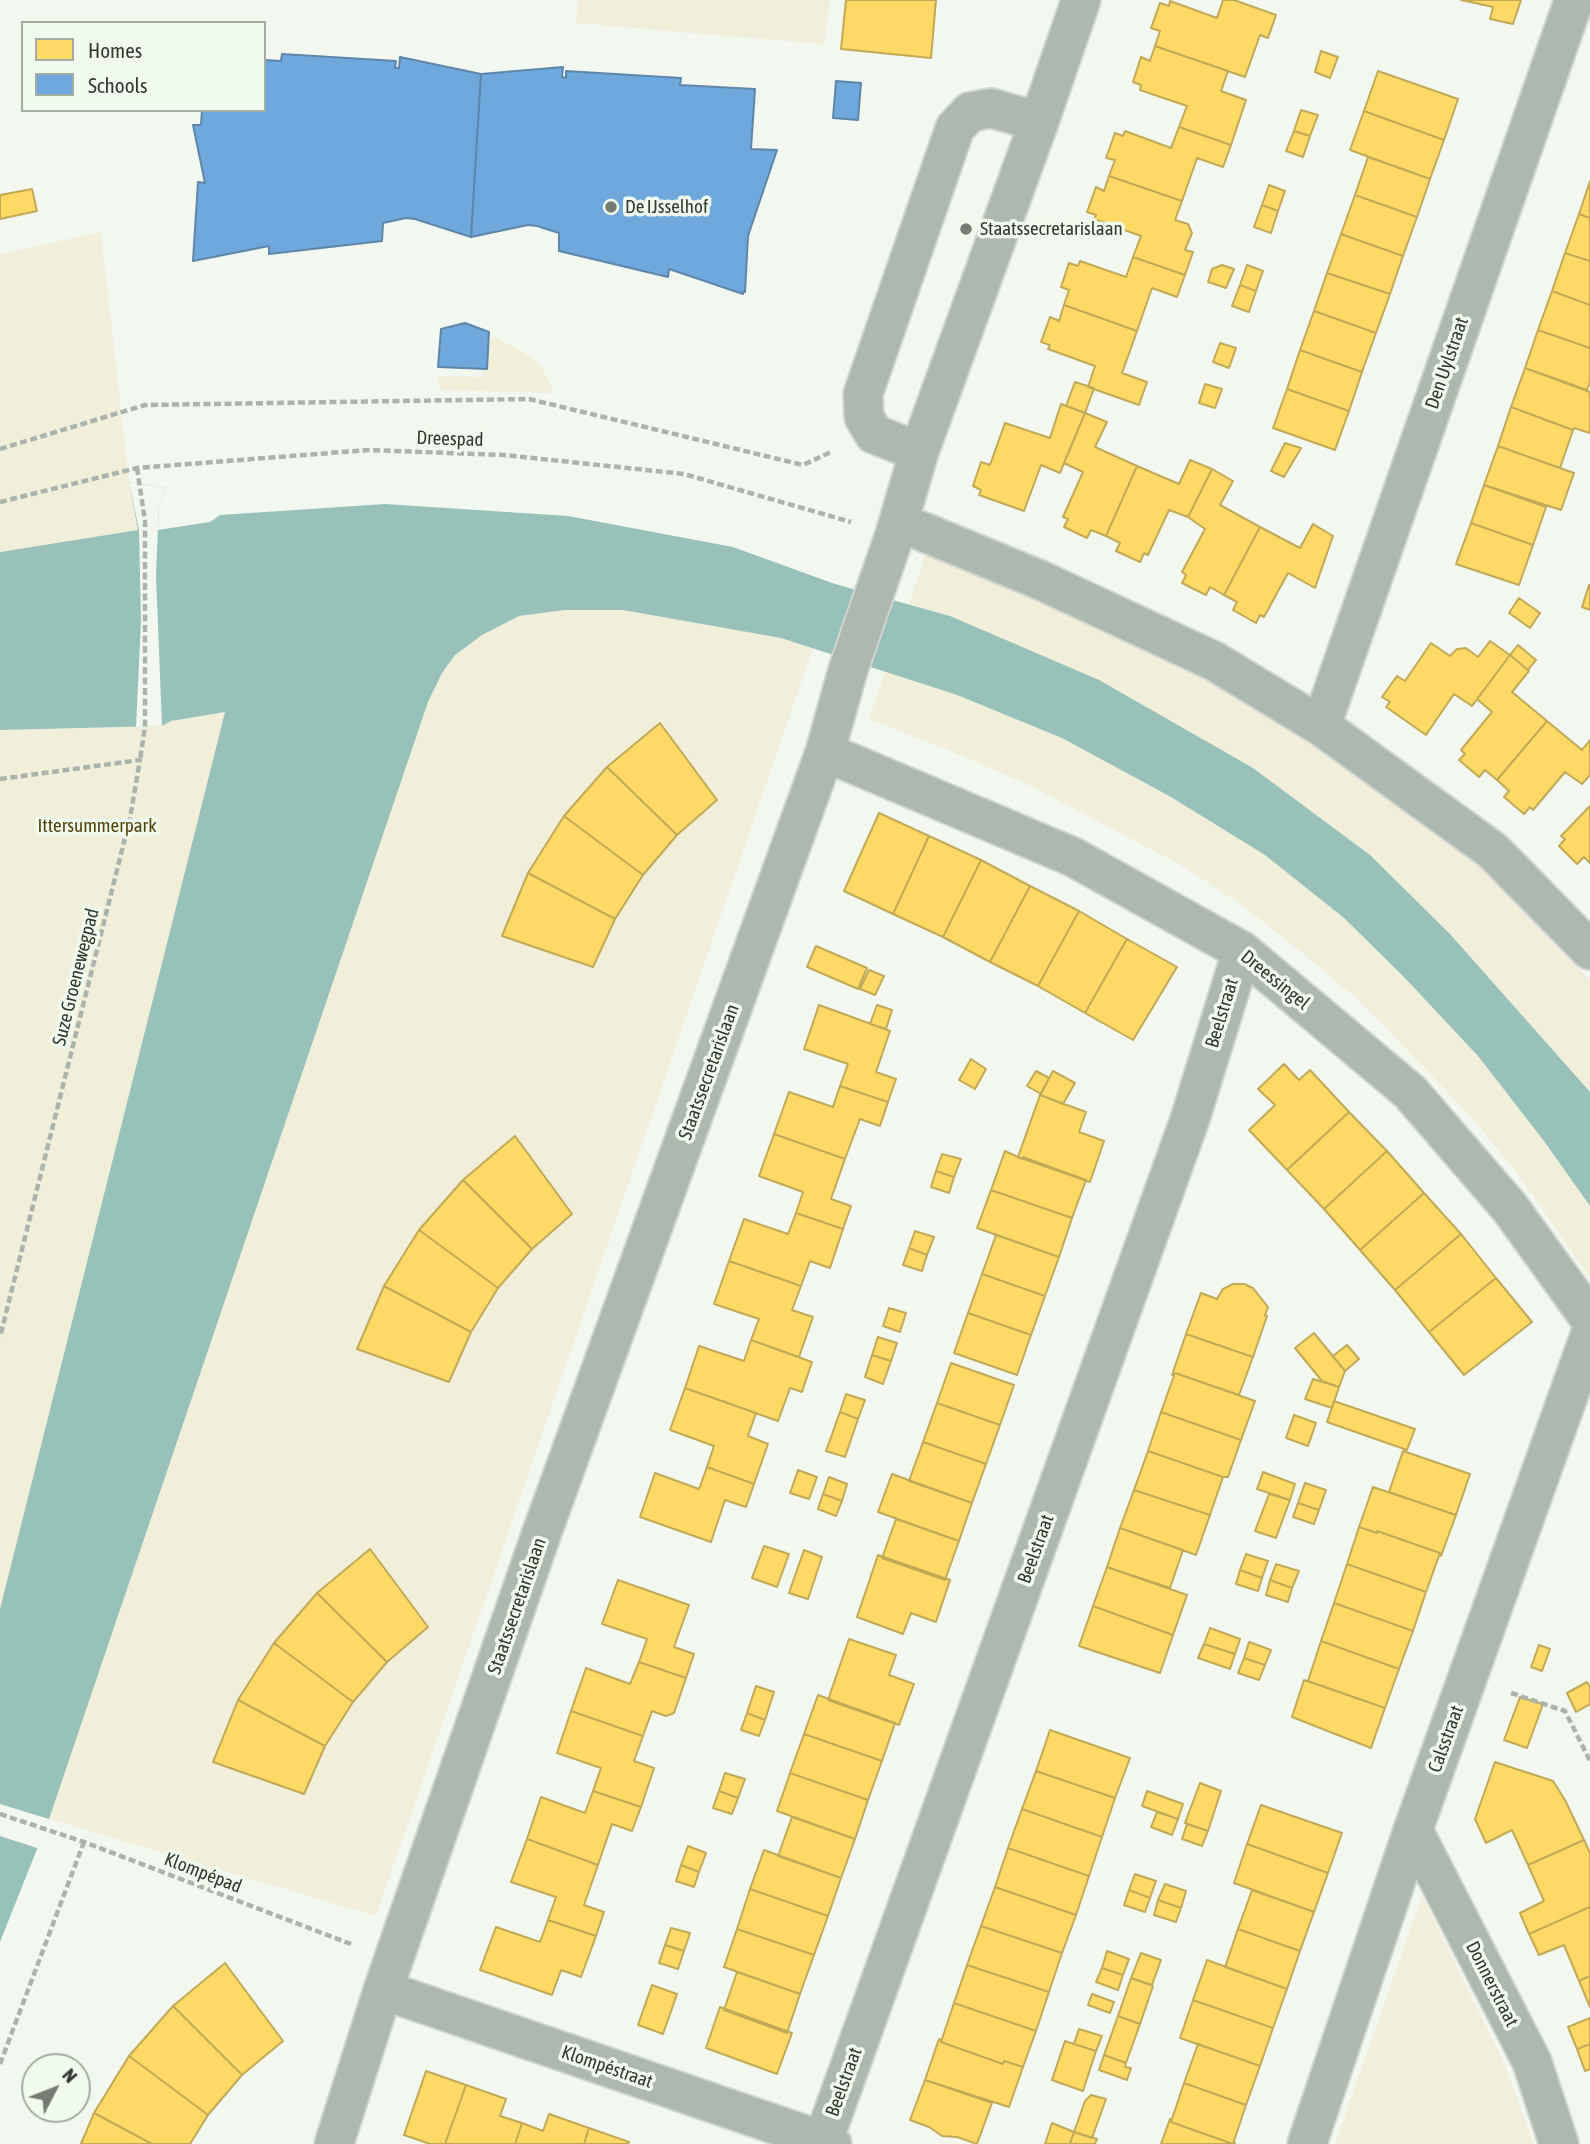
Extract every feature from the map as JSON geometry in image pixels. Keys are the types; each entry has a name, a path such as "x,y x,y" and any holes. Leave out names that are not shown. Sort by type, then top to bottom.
{"street":[{"name":"Staatssecretarislaan","path":"334,2144 388,1975 541,1535 825,752 848,670 897,528 919,452 1081,0"},
{"name":"Den Uylstraat","path":"1321,726 1574,0"},
{"path":"919,452 874,434 864,416 863,394 955,128 970,112 992,108 1039,122"},
{"path":"897,528 1040,580 1214,661 1321,726 1493,851 1590,950"},
{"name":"Dreessingel","path":"825,752 1073,857 1241,951 1410,1092 1510,1208 1590,1319"},
{"name":"Beelstraat","path":"826,2143 1191,1119 1241,951"},
{"name":"Calsstraat","path":"1307,2144 1413,1830 1590,1335"},
{"name":"Donnerstraat","path":"1413,1830 1532,2062 1559,2144"},
{"name":"Klompéstraat","path":"388,1975 826,2143"}],"path":[{"path":"0,449 145,405 529,400 803,465 874,434"},
{"name":"Dreespad","path":"0,502 137,468 368,450 504,455 684,474 897,528"},
{"name":"Suze Groenewegpad","path":"0,1337 130,818 145,727 145,521 137,468"},
{"path":"0,779 139,760"},
{"path":"1468,1678 1565,1711 1590,1761"},
{"name":"Klompépad","path":"0,1814 84,1842 388,1975"},
{"path":"0,2064 84,1842"}],"green space":[{"path":"579,0 830,0 824,44 575,23"},
{"path":"101,232 129,482 139,530 0,552 0,254"},
{"path":"492,336 541,365 554,393 440,390 438,376 481,377"},
{"path":"928,548 1272,709 1412,809 1479,865 1590,980 1590,1092 1450,934 1370,855 1253,768 950,616 909,604"},
{"path":"565,610 623,610 781,638 813,648 376,1916 49,1819 428,702 442,673 455,655 482,635 519,616"},
{"path":"885,672 957,695 1062,738 1171,797 1266,855 1344,918 1478,1056 1590,1206 1590,1278 1515,1170 1466,1111 1356,998 1236,901 1179,864 1023,782 869,719"},
{"name":"Ittersummerpark","path":"225,712 0,1609 0,730 162,726 170,721"},
{"path":"1422,1896 1501,2056 1534,2144 1335,2144"}],"water":[{"path":"129,482 165,488 159,504 158,530 210,522 220,515 385,504 568,516 733,547 835,584 950,616 1099,680 1253,768 1370,855 1450,934 1590,1092 1590,1206 1478,1056 1344,918 1265,855 1171,797 1062,738 957,695 781,638 623,610 565,610 519,616 482,635 455,655 442,673 428,702 49,1819 0,1942 0,1609 225,712 171,721 162,726 0,730 0,552 138,530"}],"pier":[{"path":"129,482 165,488 159,504 156,575 162,726 136,727 141,621 139,530"},
{"path":"0,1804 52,1820 40,1849 0,1836"}],"building: Homes":[{"path":"846,0 936,0 931,58 841,49"},
{"path":"1223,0 1234,0 1276,15 1268,38 1260,35 1245,77 1155,46 1160,31 1151,28 1160,3 1169,6 1170,1 1217,18"},
{"path":"1461,0 1521,0 1513,24 1490,19 1493,7"},
{"path":"1155,46 1228,71 1221,91 1246,100 1231,145 1179,127 1187,106 1140,90 1141,85 1133,82 1141,57 1150,61"},
{"path":"1321,51 1338,57 1330,78 1315,72"},
{"path":"1378,71 1458,99 1444,140 1364,111"},
{"path":"1301,110 1318,115 1310,136 1294,131"},
{"path":"1364,111 1444,140 1430,179 1350,150"},
{"path":"1179,127 1231,145 1223,167 1197,158 1182,201 1109,176 1115,160 1106,158 1115,133 1123,136 1125,131 1171,148"},
{"path":"1294,131 1310,136 1303,157 1286,151"},
{"path":"1368,157 1430,179 1417,217 1355,195"},
{"path":"1109,176 1182,201 1175,220 1188,224 1192,233 1185,250 1193,252 1185,275 1133,257 1141,236 1094,219 1096,215 1087,212 1096,187 1104,191"},
{"path":"1590,181 1590,218 1579,214"},
{"path":"1269,185 1285,191 1278,211 1262,205"},
{"path":"32,189 37,211 0,219 0,195"},
{"path":"1355,195 1417,217 1403,256 1341,234"},
{"path":"1262,205 1278,211 1271,233 1254,227"},
{"path":"1579,214 1590,218 1590,261 1565,253"},
{"path":"1341,234 1403,256 1390,294 1327,273"},
{"path":"1565,253 1590,261 1590,305 1552,291"},
{"path":"1133,257 1185,275 1177,297 1152,288 1137,331 1064,305 1069,290 1061,287 1069,263 1078,266 1080,261 1126,277"},
{"path":"1222,265 1234,269 1226,288 1208,282 1212,269"},
{"path":"1247,265 1263,271 1256,291 1240,285"},
{"path":"1327,273 1390,294 1376,333 1314,311"},
{"path":"1240,285 1256,291 1249,312 1232,306"},
{"path":"1552,291 1590,305 1590,348 1538,330"},
{"path":"1064,305 1137,331 1122,373 1147,382 1139,405 1088,387 1095,366 1048,349 1050,345 1041,342 1050,317 1059,321"},
{"path":"1314,311 1376,333 1362,372 1300,350"},
{"path":"1538,330 1590,348 1590,382 1587,390 1525,368"},
{"path":"1220,343 1236,348 1229,368 1213,362"},
{"path":"1300,350 1362,372 1349,411 1287,389"},
{"path":"1525,368 1590,392 1590,433 1574,428 1573,430 1511,407"},
{"path":"1075,382 1094,388 1085,413 1066,406"},
{"path":"1205,384 1222,389 1215,408 1199,403"},
{"path":"1287,389 1349,411 1335,450 1273,428"},
{"path":"1061,404 1085,413 1060,473 1041,465 1024,511 979,495 981,490 973,486 981,462 990,465 1005,423 1050,438"},
{"path":"1511,407 1573,430 1560,468 1498,446"},
{"path":"1085,413 1107,422 1095,447 1137,466 1106,536 1091,530 1087,538 1064,527 1068,519 1063,517 1083,472 1064,463"},
{"path":"1285,443 1301,448 1284,477 1271,471"},
{"path":"1498,446 1574,473 1561,510 1484,485"},
{"path":"1190,460 1212,469 1188,517 1169,510 1148,555 1144,553 1140,562 1116,551 1120,543 1106,536 1137,466 1179,484"},
{"path":"1212,469 1233,481 1220,505 1260,527 1224,595 1210,587 1206,595 1182,583 1186,575 1182,572 1205,529 1188,517"},
{"path":"1484,485 1546,507 1533,545 1471,523"},
{"path":"1471,523 1533,545 1519,585 1456,564"},
{"path":"1313,524 1333,536 1315,588 1288,573 1264,617 1260,615 1256,623 1233,610 1237,602 1224,595 1260,527 1300,548"},
{"path":"1590,585 1590,610 1582,607"},
{"path":"1519,598 1540,613 1530,628 1509,613"},
{"path":"1490,641 1510,655 1472,706 1454,694 1426,735 1386,707 1390,702 1382,697 1397,676 1405,681 1431,643 1450,656 1457,649 1466,648 1478,657"},
{"path":"1518,645 1536,660 1528,670 1510,655"},
{"path":"1510,655 1529,671 1512,692 1547,721 1497,780 1485,770 1479,777 1459,760 1465,754 1461,750 1492,712 1477,699"},
{"path":"1547,721 1582,750 1590,740 1590,775 1582,784 1565,772 1533,810 1530,807 1524,814 1504,797 1509,791 1497,780"},
{"path":"660,723 717,800 677,835 607,767"},
{"path":"607,767 677,835 643,875 564,816"},
{"path":"1590,806 1590,863 1584,857 1577,864 1559,846 1565,839 1561,836"},
{"path":"879,813 929,836 893,914 844,891"},
{"path":"564,816 643,875 615,919 528,873"},
{"path":"929,836 981,860 943,937 893,914"},
{"path":"981,860 1030,886 990,962 943,937"},
{"path":"528,873 615,919 593,967 502,936"},
{"path":"1030,886 1079,911 1038,986 990,962"},
{"path":"1079,911 1127,939 1085,1013 1038,986"},
{"path":"1127,939 1177,967 1133,1040 1085,1013"},
{"path":"816,946 867,968 858,989 807,967"},
{"path":"869,970 884,976 875,995 860,989"},
{"path":"819,1005 890,1031 876,1072 896,1079 888,1102 840,1086 848,1064 804,1049"},
{"path":"877,1005 892,1010 886,1029 870,1024"},
{"path":"971,1059 986,1069 975,1089 959,1080"},
{"path":"1284,1064 1299,1080 1310,1070 1349,1112 1287,1170 1249,1130 1275,1105 1258,1089"},
{"path":"1036,1071 1049,1078 1041,1094 1027,1086"},
{"path":"1053,1071 1075,1083 1063,1104 1040,1095"},
{"path":"840,1086 888,1102 880,1126 860,1119 845,1159 774,1134 789,1092 833,1107"},
{"path":"1040,1095 1086,1112 1079,1132 1104,1141 1090,1182 1018,1157"},
{"path":"1349,1112 1387,1151 1324,1209 1287,1170"},
{"path":"774,1134 845,1159 831,1199 851,1206 843,1229 796,1213 803,1192 759,1176"},
{"path":"515,1136 572,1214 532,1249 463,1180"},
{"path":"1005,1151 1086,1180 1072,1218 991,1190"},
{"path":"1387,1151 1424,1193 1360,1250 1324,1209"},
{"path":"942,1154 961,1159 954,1177 936,1171"},
{"path":"936,1171 954,1177 949,1193 931,1187"},
{"path":"463,1180 532,1249 498,1288 419,1230"},
{"path":"991,1190 1072,1218 1059,1257 977,1228"},
{"path":"1424,1193 1461,1234 1395,1290 1360,1250"},
{"path":"796,1213 843,1229 830,1268 810,1261 801,1286 729,1261 744,1219 788,1234"},
{"path":"419,1230 498,1288 471,1332 384,1286"},
{"path":"915,1231 934,1237 927,1255 909,1248"},
{"path":"1461,1234 1496,1278 1429,1332 1395,1290"},
{"path":"996,1235 1059,1257 1045,1296 982,1274"},
{"path":"909,1248 927,1255 922,1271 903,1265"},
{"path":"729,1261 801,1286 792,1310 813,1317 799,1357 751,1340 759,1319 714,1304"},
{"path":"982,1274 1045,1296 1031,1335 968,1313"},
{"path":"1496,1278 1532,1322 1464,1375 1429,1332"},
{"path":"1233,1284 1244,1284 1253,1288 1268,1307 1253,1357 1186,1334 1201,1293 1217,1299 1223,1289"},
{"path":"384,1286 471,1332 449,1382 357,1349"},
{"path":"889,1308 906,1313 900,1332 883,1326"},
{"path":"968,1313 1031,1335 1017,1375 954,1353"},
{"path":"1314,1333 1345,1371 1339,1387 1322,1381 1295,1348"},
{"path":"1186,1334 1253,1357 1239,1395 1175,1373 1172,1375"},
{"path":"878,1337 897,1343 891,1361 872,1355"},
{"path":"751,1340 812,1362 802,1392 790,1388 778,1421 685,1388 699,1346 744,1361"},
{"path":"1347,1345 1359,1359 1345,1371 1333,1356"},
{"path":"872,1355 891,1361 883,1384 865,1377"},
{"path":"951,1363 1014,1385 1000,1425 937,1403"},
{"path":"1175,1373 1255,1401 1241,1440 1161,1412"},
{"path":"1313,1379 1339,1387 1332,1408 1305,1399"},
{"path":"685,1388 756,1413 748,1436 768,1444 754,1484 707,1467 714,1446 670,1430"},
{"path":"846,1394 865,1400 858,1419 840,1412"},
{"path":"1334,1401 1415,1429 1407,1450 1327,1422"},
{"path":"937,1403 1000,1425 986,1464 923,1442"},
{"path":"840,1412 858,1419 845,1457 826,1451"},
{"path":"1161,1412 1241,1440 1228,1477 1148,1451"},
{"path":"1294,1415 1316,1423 1308,1446 1286,1438"},
{"path":"923,1442 986,1464 972,1503 909,1481"},
{"path":"1148,1451 1223,1477 1210,1515 1134,1490"},
{"path":"1403,1451 1470,1474 1456,1515 1389,1492"},
{"path":"707,1467 754,1484 746,1507 725,1500 711,1542 640,1517 655,1473 699,1489"},
{"path":"798,1470 817,1477 809,1499 790,1493"},
{"path":"1263,1472 1295,1484 1290,1500 1257,1489"},
{"path":"892,1474 972,1503 959,1541 878,1512"},
{"path":"829,1477 847,1484 842,1501 823,1494"},
{"path":"1305,1483 1326,1490 1319,1510 1298,1503"},
{"path":"1373,1487 1456,1515 1441,1556 1440,1553 1359,1527"},
{"path":"1134,1490 1210,1515 1196,1555 1120,1528"},
{"path":"823,1494 842,1501 836,1516 818,1509"},
{"path":"1269,1494 1290,1500 1276,1538 1255,1531"},
{"path":"1298,1503 1319,1510 1314,1524 1293,1517"},
{"path":"896,1519 959,1541 945,1580 882,1558"},
{"path":"1359,1527 1440,1553 1426,1592 1347,1564"},
{"path":"1120,1528 1183,1550 1170,1588 1107,1567"},
{"path":"764,1546 789,1554 777,1587 752,1578"},
{"path":"370,1549 428,1627 387,1662 317,1593"},
{"path":"804,1550 822,1557 808,1599 789,1593"},
{"path":"1246,1554 1268,1561 1262,1578 1240,1570"},
{"path":"878,1555 950,1580 936,1622 911,1613 903,1634 857,1617"},
{"path":"1276,1564 1299,1571 1292,1588 1270,1580"},
{"path":"1347,1564 1426,1592 1413,1631 1334,1603"},
{"path":"1107,1567 1187,1595 1173,1635 1093,1606"},
{"path":"1240,1570 1262,1578 1258,1591 1236,1584"},
{"path":"618,1580 689,1605 674,1647 694,1654 686,1678 639,1662 647,1639 602,1624"},
{"path":"1270,1580 1292,1588 1288,1602 1266,1595"},
{"path":"317,1593 387,1662 353,1702 274,1643"},
{"path":"1334,1603 1413,1631 1399,1669 1321,1641"},
{"path":"1093,1606 1173,1635 1160,1673 1079,1646"},
{"path":"1210,1628 1240,1639 1235,1654 1204,1644"},
{"path":"849,1639 896,1655 889,1675 914,1684 899,1725 828,1700"},
{"path":"1321,1641 1399,1669 1385,1708 1308,1681"},
{"path":"1249,1642 1271,1650 1265,1665 1244,1658"},
{"path":"274,1643 353,1702 325,1746 238,1700"},
{"path":"1204,1644 1235,1654 1230,1669 1198,1658"},
{"path":"1539,1645 1550,1649 1542,1671 1531,1667"},
{"path":"1244,1658 1265,1665 1259,1680 1238,1673"},
{"path":"639,1662 686,1678 674,1713 666,1716 652,1711 643,1736 571,1711 586,1668 630,1684"},
{"path":"1304,1680 1385,1708 1371,1748 1292,1717"},
{"path":"1587,1682 1590,1687 1590,1704 1576,1712 1567,1693"},
{"path":"756,1686 774,1692 765,1720 747,1713"},
{"path":"818,1695 895,1723 882,1761 804,1734"},
{"path":"1520,1697 1543,1704 1527,1748 1504,1740"},
{"path":"238,1700 325,1746 304,1794 213,1762"},
{"path":"571,1711 643,1736 634,1761 654,1768 641,1807 593,1791 601,1768 557,1753"},
{"path":"747,1713 765,1720 759,1736 741,1730"},
{"path":"1050,1730 1130,1758 1115,1798 1036,1771"},
{"path":"804,1734 882,1761 868,1800 790,1773"},
{"path":"1495,1762 1553,1781 1584,1840 1528,1865 1512,1830 1486,1843 1475,1819"},
{"path":"1036,1771 1115,1798 1102,1837 1022,1809"},
{"path":"725,1773 745,1779 738,1798 719,1791"},
{"path":"790,1773 868,1800 855,1839 777,1811"},
{"path":"1200,1783 1221,1791 1208,1831 1185,1823"},
{"path":"593,1791 641,1807 632,1831 612,1824 598,1865 527,1839 541,1797 585,1813"},
{"path":"719,1791 738,1798 732,1814 713,1808"},
{"path":"1147,1791 1183,1804 1178,1819 1142,1806"},
{"path":"1261,1805 1342,1833 1328,1873 1247,1844"},
{"path":"1022,1809 1102,1837 1089,1876 1008,1848"},
{"path":"1157,1812 1178,1819 1172,1835 1151,1827"},
{"path":"792,1817 855,1839 841,1878 778,1856"},
{"path":"1187,1824 1208,1831 1202,1846 1182,1839"},
{"path":"527,1839 598,1865 584,1905 604,1912 596,1936 548,1920 556,1897 511,1882"},
{"path":"1584,1840 1590,1853 1590,1907 1529,1934 1520,1913 1544,1901 1528,1865"},
{"path":"1247,1844 1328,1873 1314,1912 1234,1883"},
{"path":"688,1846 706,1853 699,1872 681,1865"},
{"path":"1008,1848 1089,1876 1076,1915 995,1887"},
{"path":"764,1850 841,1878 828,1916 750,1889"},
{"path":"681,1865 699,1872 694,1887 676,1881"},
{"path":"1135,1874 1156,1881 1150,1898 1129,1890"},
{"path":"1165,1884 1186,1891 1181,1908 1158,1900"},
{"path":"995,1887 1076,1915 1062,1953 981,1926"},
{"path":"750,1889 828,1916 814,1955 737,1929"},
{"path":"1129,1890 1150,1898 1145,1912 1124,1905"},
{"path":"1252,1890 1314,1912 1300,1951 1238,1929"},
{"path":"1158,1900 1181,1908 1176,1922 1154,1915"},
{"path":"1590,1907 1590,1976 1579,1981 1564,1945 1539,1955 1529,1934"},
{"path":"548,1920 596,1936 581,1977 561,1970 552,1995 480,1970 496,1927 540,1942"},
{"path":"981,1926 1062,1953 1049,1992 967,1965"},
{"path":"671,1928 690,1933 684,1951 665,1945"},
{"path":"737,1929 814,1955 800,1994 724,1967"},
{"path":"1238,1929 1300,1951 1287,1989 1225,1967"},
{"path":"665,1945 684,1951 678,1969 659,1963"},
{"path":"1107,1951 1129,1959 1123,1975 1102,1968"},
{"path":"1141,1953 1161,1960 1152,1985 1131,1978"},
{"path":"1207,1960 1287,1989 1273,2028 1193,2000"},
{"path":"225,1963 283,2041 242,2075 173,2006"},
{"path":"967,1965 1049,1992 1036,2031 954,2003"},
{"path":"1102,1968 1123,1975 1118,1990 1096,1982"},
{"path":"737,1972 800,1994 787,2033 724,2010"},
{"path":"1590,1976 1590,2007 1579,1981"},
{"path":"1131,1978 1153,1986 1140,2024 1118,2016"},
{"path":"652,1985 677,1994 663,2034 638,2025"},
{"path":"1092,1994 1114,2002 1110,2013 1088,2005"},
{"path":"1193,2000 1273,2028 1260,2066 1180,2038"},
{"path":"954,2003 1036,2031 1023,2067 1004,2061 1003,2064 941,2042"},
{"path":"173,2006 242,2075 208,2115 129,2056"},
{"path":"720,2007 792,2033 777,2074 706,2048"},
{"path":"1118,2016 1140,2024 1126,2063 1104,2055"},
{"path":"1590,2018 1590,2044 1577,2049 1568,2027"},
{"path":"1079,2029 1102,2036 1096,2051 1074,2044"},
{"path":"939,2039 1003,2064 1004,2061 1023,2067 1009,2107 925,2080"},
{"path":"1065,2041 1096,2051 1083,2091 1052,2080"},
{"path":"1198,2044 1260,2066 1246,2105 1184,2083"},
{"path":"1590,2044 1590,2069 1585,2071 1577,2049"},
{"path":"1104,2055 1126,2063 1125,2067 1131,2068 1127,2080 1099,2070"},
{"path":"129,2056 208,2115 190,2144 152,2144 94,2113"},
{"path":"426,2071 466,2085 445,2144 430,2144 404,2135"},
{"path":"925,2080 992,2103 977,2144 957,2137 942,2136 929,2127 910,2120"},
{"path":"1184,2083 1246,2105 1233,2144 1171,2122"},
{"path":"466,2085 506,2099 500,2116 522,2123 515,2144 445,2144"},
{"path":"1091,2095 1106,2099 1092,2138 1074,2132 1085,2101"},
{"path":"94,2113 152,2144 81,2144"},
{"path":"549,2114 589,2128 584,2144 515,2144 522,2123 543,2131"},
{"path":"1170,2119 1171,2122 1233,2144 1161,2144"},
{"path":"1052,2123 1074,2132 1070,2144 1045,2144"},
{"path":"589,2128 629,2142 584,2144"},
{"path":"1074,2132 1097,2139 1095,2144 1070,2144"}],"building: Schools":[{"path":"282,54 396,61 395,68 399,68 400,57 481,74 471,237 406,218 383,223 382,241 269,254 269,246 193,261 198,182 205,183 193,125 201,125 202,112 266,112 266,60 281,61"},
{"path":"563,67 562,77 566,78 566,71 681,78 680,85 755,89 751,149 777,150 748,236 743,294 669,269 668,277 559,251 559,233 537,226 528,225 471,237 481,74"},
{"path":"836,81 861,83 858,120 833,118"},
{"path":"465,323 489,332 487,369 438,367 441,329"}],"place":[{"name":"De IJsselhof","path":"611,207"},
{"name":"Staatssecretarislaan","path":"966,229"}]}
